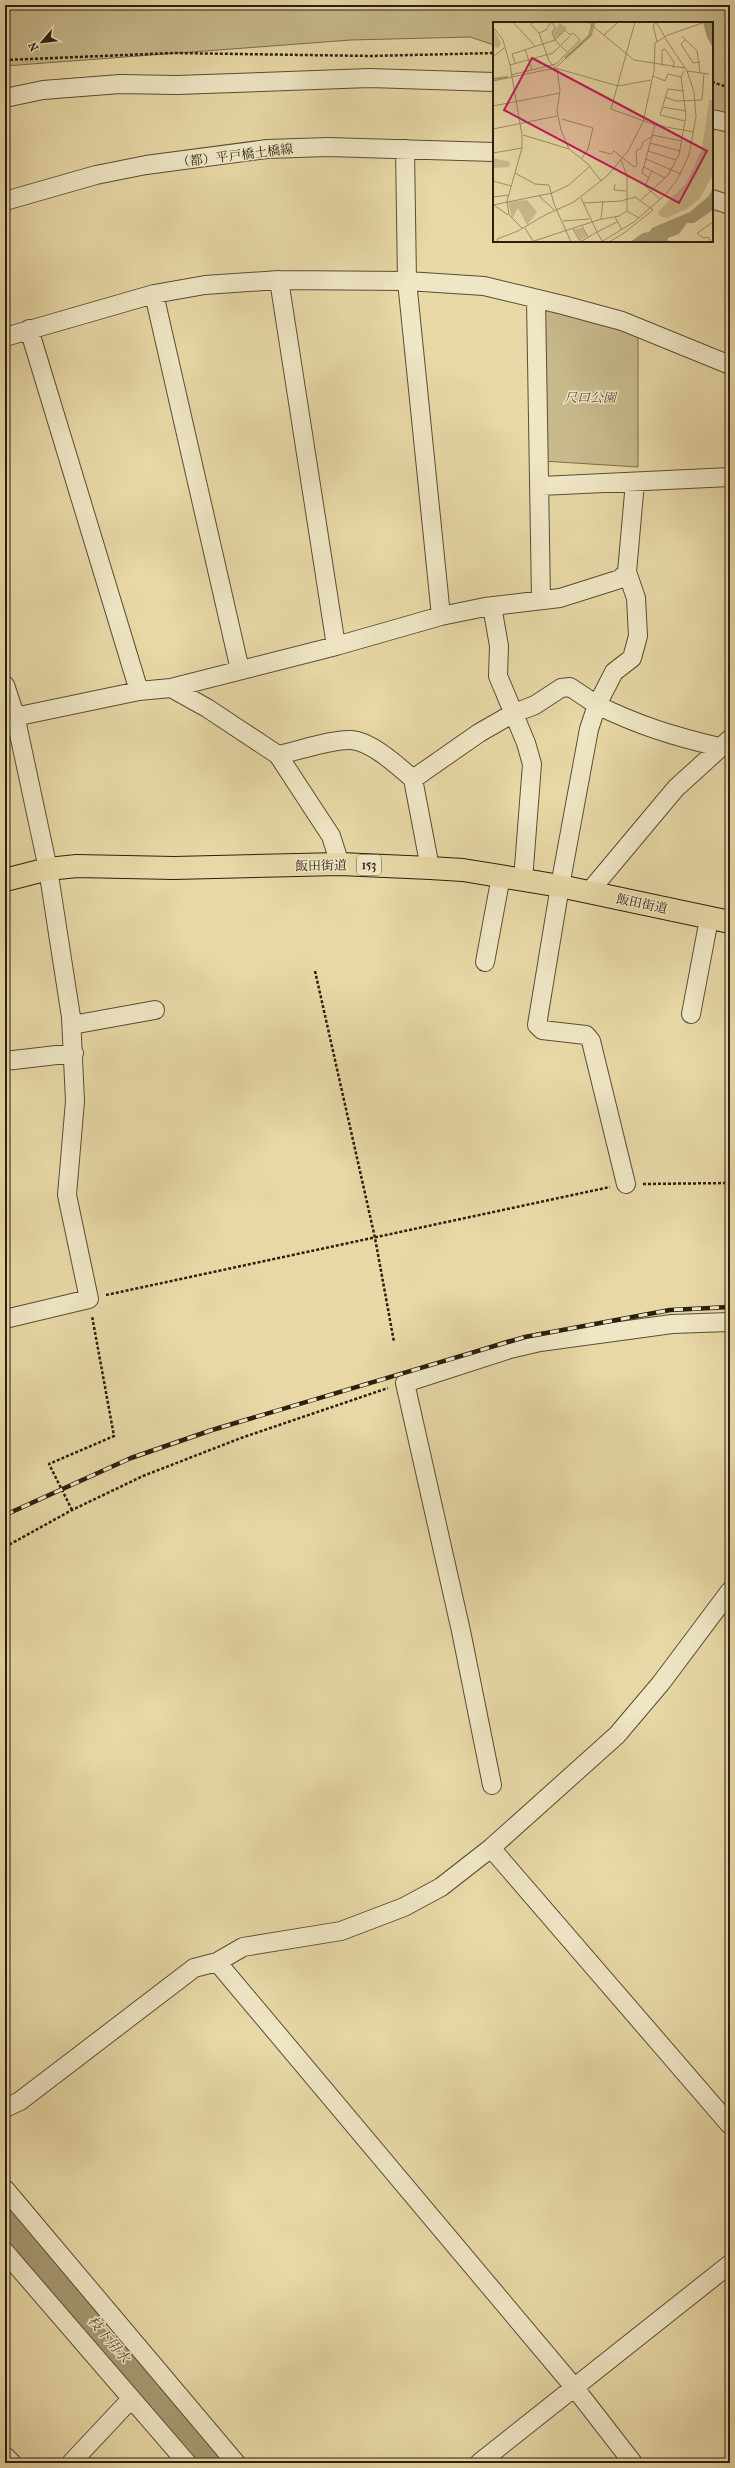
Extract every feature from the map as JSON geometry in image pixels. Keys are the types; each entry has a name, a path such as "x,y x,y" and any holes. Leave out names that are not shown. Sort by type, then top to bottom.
{"highway":[{"name":"飯田街道","path":"5,880 48,869 77,866 174,868 340,864 430,868 500,876 560,886 720,921"}],"street":[{"path":"5,98 43,90 120,84 177,85 370,78 493,82"},
{"path":"713,119 730,124"},
{"name":"（都）平戸橋土橋線","path":"5,201 96,176 146,165 267,149 328,147 493,152"},
{"path":"405,149 407,281 441,616"},
{"path":"713,199 730,205"},
{"path":"279,280 336,646"},
{"path":"5,337 29,328 154,294 205,285 279,280 407,281 484,286 622,321 730,365"},
{"path":"154,294 240,670"},
{"path":"536,299 541,486 541,600"},
{"path":"29,328 139,691"},
{"path":"541,486 730,477"},
{"path":"626,1184 591,1041 586,1035 542,1030 537,1025 560,886 589,729 597,705 614,672 632,658 638,636 636,598 627,572 634,482"},
{"path":"10,717 139,691 171,688 336,646 441,616 492,606 541,600 591,590 620,579 627,572"},
{"path":"492,606 499,646 498,676 512,714 526,743 532,764 522,880"},
{"path":"5,685 10,717 48,869 72,1025 75,1101 67,1195 89,1299 5,1319"},
{"path":"413,779 479,733 512,714 535,705 561,688 570,687 597,705 636,724 664,734 725,743"},
{"path":"171,688 207,708 278,756 331,836 340,864"},
{"path":"278,756 352,740 373,748 396,764 413,779 430,868"},
{"path":"589,892 676,788 725,743"},
{"path":"485,962 500,876"},
{"path":"691,1014 720,921"},
{"path":"72,1025 155,1010"},
{"path":"5,1061 74,1053"},
{"path":"492,1785 460,1624 404,1383 510,1349 540,1342 672,1324 730,1322"},
{"path":"5,2108 20,2101 194,1968 217,1962 243,1948 341,1931 404,1907 441,1887 491,1848 617,1735 661,1683 730,1590"},
{"path":"491,1848 730,2125"},
{"path":"217,1962 574,2388 633,2463"},
{"path":"5,2189 236,2463"},
{"path":"5,2252 187,2463"},
{"path":"479,2463 730,2264"},
{"path":"71,2463 131,2399"},
{"path":"5,2456 12,2463"}],"path":[{"path":"5,60 173,53 372,56 493,53"},
{"path":"713,82 730,88"},
{"path":"315,971 375,1238 394,1342"},
{"path":"72,1510 49,1464 114,1436 89,1299 626,1184 730,1183"},
{"path":"5,1547 72,1510 143,1476 220,1446 404,1383"}],"green space":[{"path":"5,5 730,5 730,117 713,111 713,22 493,22 493,45 470,37 351,40 5,66"},
{"name":"尺口公園","path":"542,301 638,332 638,467 542,461"}],"waterway":[{"name":"枝下用水","path":"5,2212 119,2352 216,2463"}],"railway":[{"path":"5,1515 131,1458 212,1430 525,1337 670,1310 730,1307"}]}
